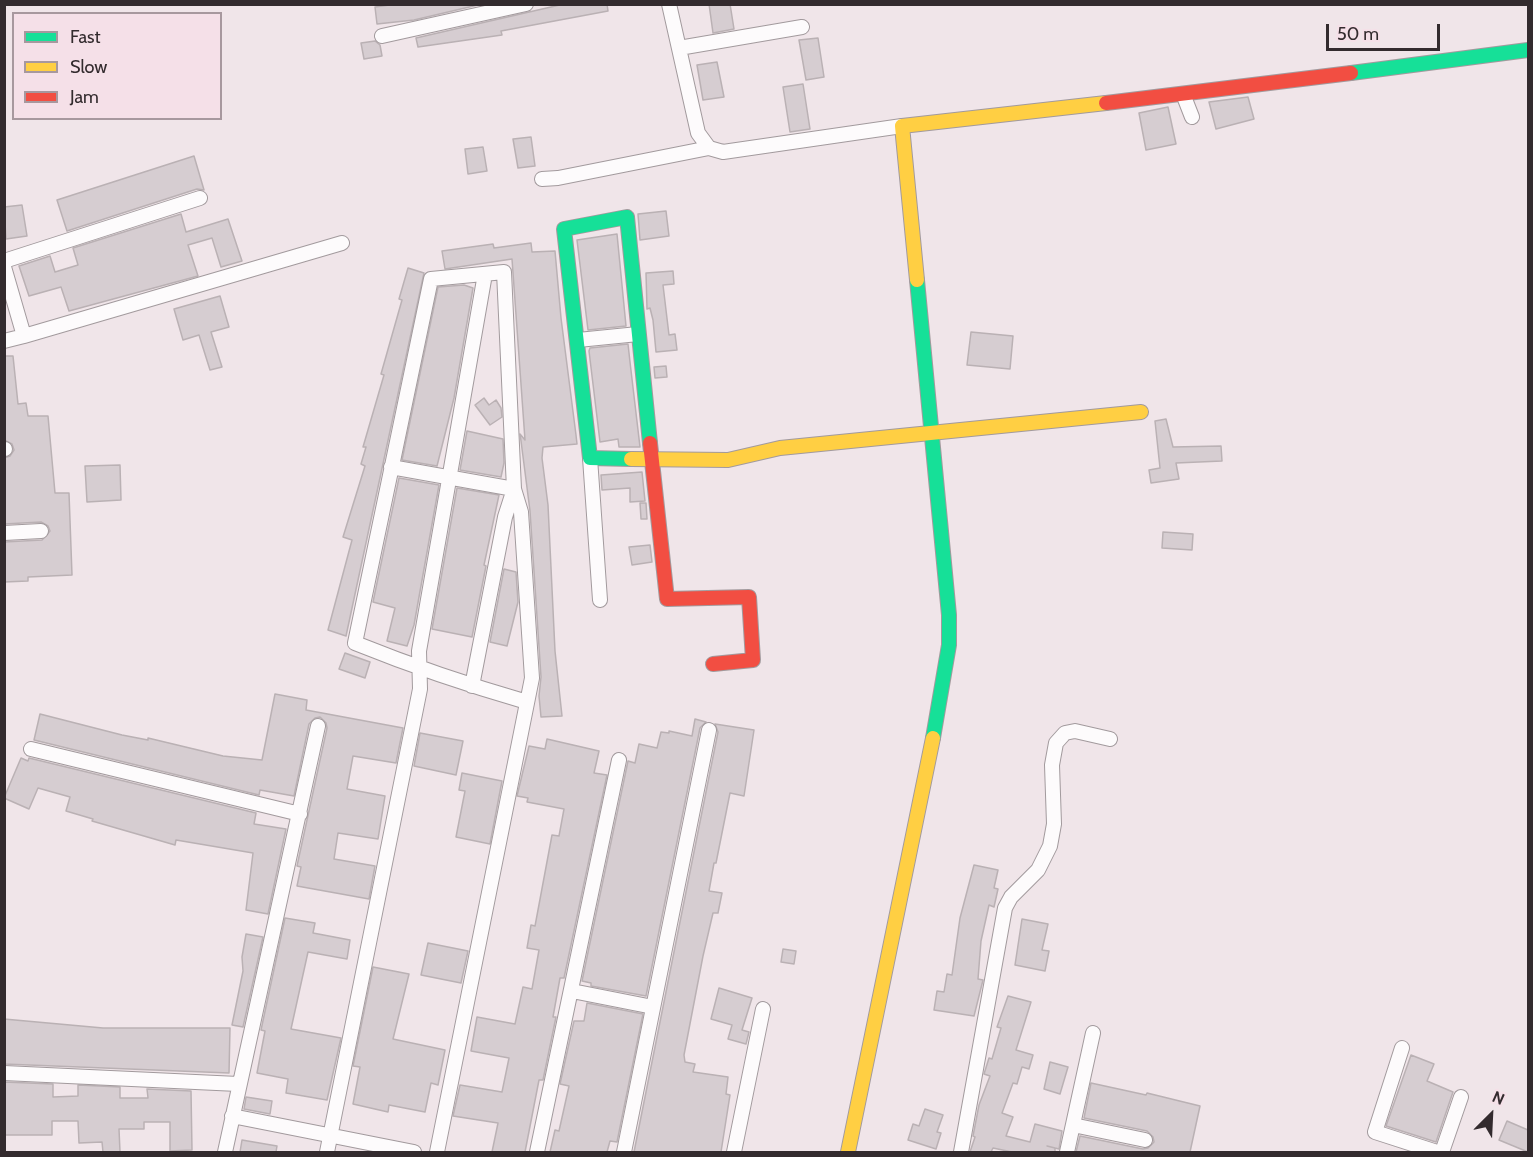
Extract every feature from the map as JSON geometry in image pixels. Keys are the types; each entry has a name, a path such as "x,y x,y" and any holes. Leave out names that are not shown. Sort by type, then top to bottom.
{"street":[{"path":"382,36 526,4"},
{"path":"669,4 698,133 709,148"},
{"path":"679,48 802,27"},
{"path":"542,179 558,178 709,148 723,152 903,126 1183,94 1528,50"},
{"path":"1183,94 1192,117"},
{"path":"848,1152 949,645 903,126"},
{"path":"4,261 200,198"},
{"path":"600,600 590,458 564,229 627,217 667,599 748,597 753,660 713,664"},
{"path":"4,341 342,243"},
{"path":"4,267 24,336"},
{"path":"437,1152 528,702 532,678 521,512 514,489 504,272 430,279 355,643 420,670 528,702"},
{"path":"327,1152 420,688 419,651 485,274"},
{"path":"578,340 638,334"},
{"path":"590,458 728,460 780,448 931,431 1141,412"},
{"path":"391,467 514,489"},
{"path":"472,686 505,517 514,489"},
{"path":"4,533 41,531"},
{"path":"225,1152 238,1084 318,726"},
{"path":"624,1152 709,730"},
{"path":"961,1152 1005,908 1011,897 1038,870 1050,846 1054,824 1052,765 1056,743 1065,734 1075,732 1110,739"},
{"path":"31,750 300,814"},
{"path":"537,1152 551,1078 573,991 619,760"},
{"path":"573,991 653,1007"},
{"path":"734,1152 763,1009"},
{"path":"1067,1152 1093,1033"},
{"path":"1402,1048 1374,1132 1437,1152"},
{"path":"4,1073 238,1084"},
{"path":"1442,1152 1461,1097"},
{"path":"232,1116 414,1152"},
{"path":"1073,1125 1145,1140"}],"building":[{"path":"397,4 482,4 414,20 377,24 375,7"},
{"path":"564,4 607,4 608,11 501,31 502,35 418,47 416,38"},
{"path":"709,4 730,4 734,29 713,33"},
{"path":"818,38 824,77 806,80 799,40"},
{"path":"375,41 380,45 382,56 364,59 361,43"},
{"path":"717,62 724,97 703,100 697,65"},
{"path":"803,84 810,129 790,132 783,87"},
{"path":"1248,97 1254,119 1216,129 1209,102"},
{"path":"1168,107 1176,144 1146,150 1139,113"},
{"path":"531,137 535,166 518,168 513,139"},
{"path":"483,147 487,171 468,174 465,149"},
{"path":"194,156 204,190 197,189 67,231 57,200"},
{"path":"22,205 27,236 6,239 4,207"},
{"path":"666,211 669,236 640,240 638,214"},
{"path":"181,214 186,232 228,219 242,261 221,267 212,238 188,245 198,276 69,311 61,287 29,296 19,266 50,256 55,272 78,265 73,248"},
{"path":"617,234 626,326 588,330 577,240"},
{"path":"531,243 532,252 555,251 577,444 543,447 555,651 562,716 541,717 539,696 541,677 530,511 520,434 525,440 512,259 445,269 442,251 493,244 494,248"},
{"path":"408,268 424,273 346,636 328,630 352,540 343,537 365,466 361,464 366,447 363,447 384,375 381,374 402,300 399,299"},
{"path":"673,271 674,284 663,285 669,335 675,334 677,350 656,352 653,320 650,308 647,309 646,273"},
{"path":"464,285 473,288 454,398 437,466 402,460 438,287"},
{"path":"220,296 229,327 211,332 222,367 210,370 199,335 183,340 174,309"},
{"path":"971,332 1013,336 1010,369 967,365"},
{"path":"628,344 640,447 619,447 618,439 600,442 589,351 590,348"},
{"path":"4,356 13,356 18,404 26,403 28,416 48,416 55,493 69,493 72,575 28,577 28,581 4,582 4,542 42,540 50,531 48,526 41,522 4,524 4,458 10,456 14,450 12,444 4,440"},
{"path":"666,366 667,377 655,378 654,367"},
{"path":"484,398 489,405 496,400 501,408 502,417 490,425 475,405"},
{"path":"1166,419 1173,447 1221,446 1222,461 1176,463 1179,479 1151,483 1149,470 1160,468 1155,421"},
{"path":"467,431 503,439 504,463 501,477 460,470"},
{"path":"120,465 121,500 87,502 85,466"},
{"path":"642,472 645,501 630,502 630,488 602,490 601,475"},
{"path":"399,478 439,485 414,625 407,646 387,641 395,608 373,602"},
{"path":"457,488 499,495 472,637 432,629"},
{"path":"640,503 646,503 647,519 641,519"},
{"path":"1163,532 1193,534 1192,550 1162,548"},
{"path":"650,545 652,562 632,565 629,547"},
{"path":"504,569 516,572 518,602 507,646 490,642"},
{"path":"345,653 370,662 365,678 339,669"},
{"path":"275,694 307,700 306,710 403,728 396,763 353,756 347,789 385,796 378,839 338,833 334,859 375,866 369,899 297,886 301,867 297,866 327,728 326,723 320,717 315,718 309,724 294,796 260,790 259,795 34,740 40,714 122,735 148,740 148,738 223,756 262,760"},
{"path":"695,719 706,722 700,728 646,996 591,986 591,983 582,981 628,761 635,763 639,744 657,748 661,732 669,733 669,731 692,736"},
{"path":"715,724 754,730 744,796 730,793 716,863 714,863 709,891 722,893 718,913 713,913 684,1055 685,1062 695,1064 693,1072 728,1077 726,1094 730,1095 721,1152 634,1152 718,732"},
{"path":"420,733 463,741 456,775 414,766"},
{"path":"547,739 599,751 594,773 607,775 564,978 560,978 553,1017 556,1017 543,1080 539,1080 525,1152 492,1152 498,1123 453,1116 460,1085 502,1092 509,1058 471,1051 477,1017 515,1024 523,987 532,989 539,950 527,948 531,925 535,926 552,835 559,836 564,809 527,802 528,798 517,796 529,746 545,749"},
{"path":"21,758 28,761 29,758 256,813 254,824 286,829 268,914 246,910 253,853 176,840 175,845 92,821 93,819 66,811 70,797 38,788 29,809 4,798"},
{"path":"462,773 502,781 490,844 456,837 465,791 459,790"},
{"path":"974,865 998,870 994,888 998,889 994,907 989,905 981,941 978,979 983,980 974,1016 934,1010 937,991 944,992 947,974 952,975 960,918"},
{"path":"285,918 315,923 313,933 350,940 347,959 308,952 291,1029 341,1038 327,1100 286,1093 288,1079 257,1073 265,1031 261,1030"},
{"path":"1022,919 1048,924 1042,950 1049,951 1045,971 1015,965"},
{"path":"246,934 263,937 243,1027 232,1025 243,971 242,957"},
{"path":"428,943 468,951 461,983 421,975"},
{"path":"783,949 796,951 794,964 781,962"},
{"path":"373,967 409,974 393,1039 445,1050 438,1085 431,1083 425,1112 389,1105 388,1112 353,1104 360,1067 353,1066"},
{"path":"719,988 752,998 742,1030 749,1032 746,1044 728,1039 732,1025 711,1019"},
{"path":"1008,996 1031,1002 1016,1050 1033,1055 1029,1069 1022,1067 1017,1084 1013,1083 1002,1113 1013,1117 1006,1136 1030,1142 1035,1124 1062,1131 1059,1149 1055,1148 1055,1152 1012,1152 993,1148 991,1152 970,1152 975,1137 973,1136 979,1105 990,1076 984,1074 989,1058 992,1059 1001,1028 997,1027"},
{"path":"587,1003 643,1014 617,1142 610,1141 607,1152 550,1152 555,1130 559,1131 569,1086 560,1084 574,1021 584,1021"},
{"path":"4,1019 103,1028 230,1028 229,1073 4,1064"},
{"path":"1411,1055 1434,1064 1427,1081 1453,1092 1436,1142 1386,1126"},
{"path":"1050,1062 1068,1067 1060,1094 1044,1089"},
{"path":"4,1082 53,1084 53,1097 78,1096 78,1085 120,1087 120,1098 148,1098 147,1089 191,1091 192,1150 170,1151 170,1122 144,1122 144,1129 119,1129 120,1152 103,1152 102,1142 79,1143 78,1121 52,1121 52,1135 4,1135"},
{"path":"1091,1083 1200,1106 1190,1152 1076,1152 1080,1136 1143,1149 1148,1148 1154,1142 1153,1137 1147,1131 1084,1118"},
{"path":"246,1097 272,1101 270,1114 244,1109"},
{"path":"925,1109 943,1115 937,1132 941,1133 936,1149 908,1140 913,1124 919,1126"},
{"path":"1507,1121 1528,1130 1528,1152 1499,1140"},
{"path":"242,1140 277,1146 276,1152 240,1152"}],"traffic: fast":[{"path":"1351,73 1528,50"},
{"path":"631,459 590,458 564,229 627,217 650,443"},
{"path":"917,280 949,615 949,645 933,738"}],"traffic: slow":[{"path":"917,280 902,126 1106,103"},
{"path":"631,459 728,460 780,448 1141,412"},
{"path":"848,1152 933,738"}],"traffic: jam":[{"path":"1106,103 1351,73"},
{"path":"650,443 667,599 749,597 753,660 713,664"}]}
